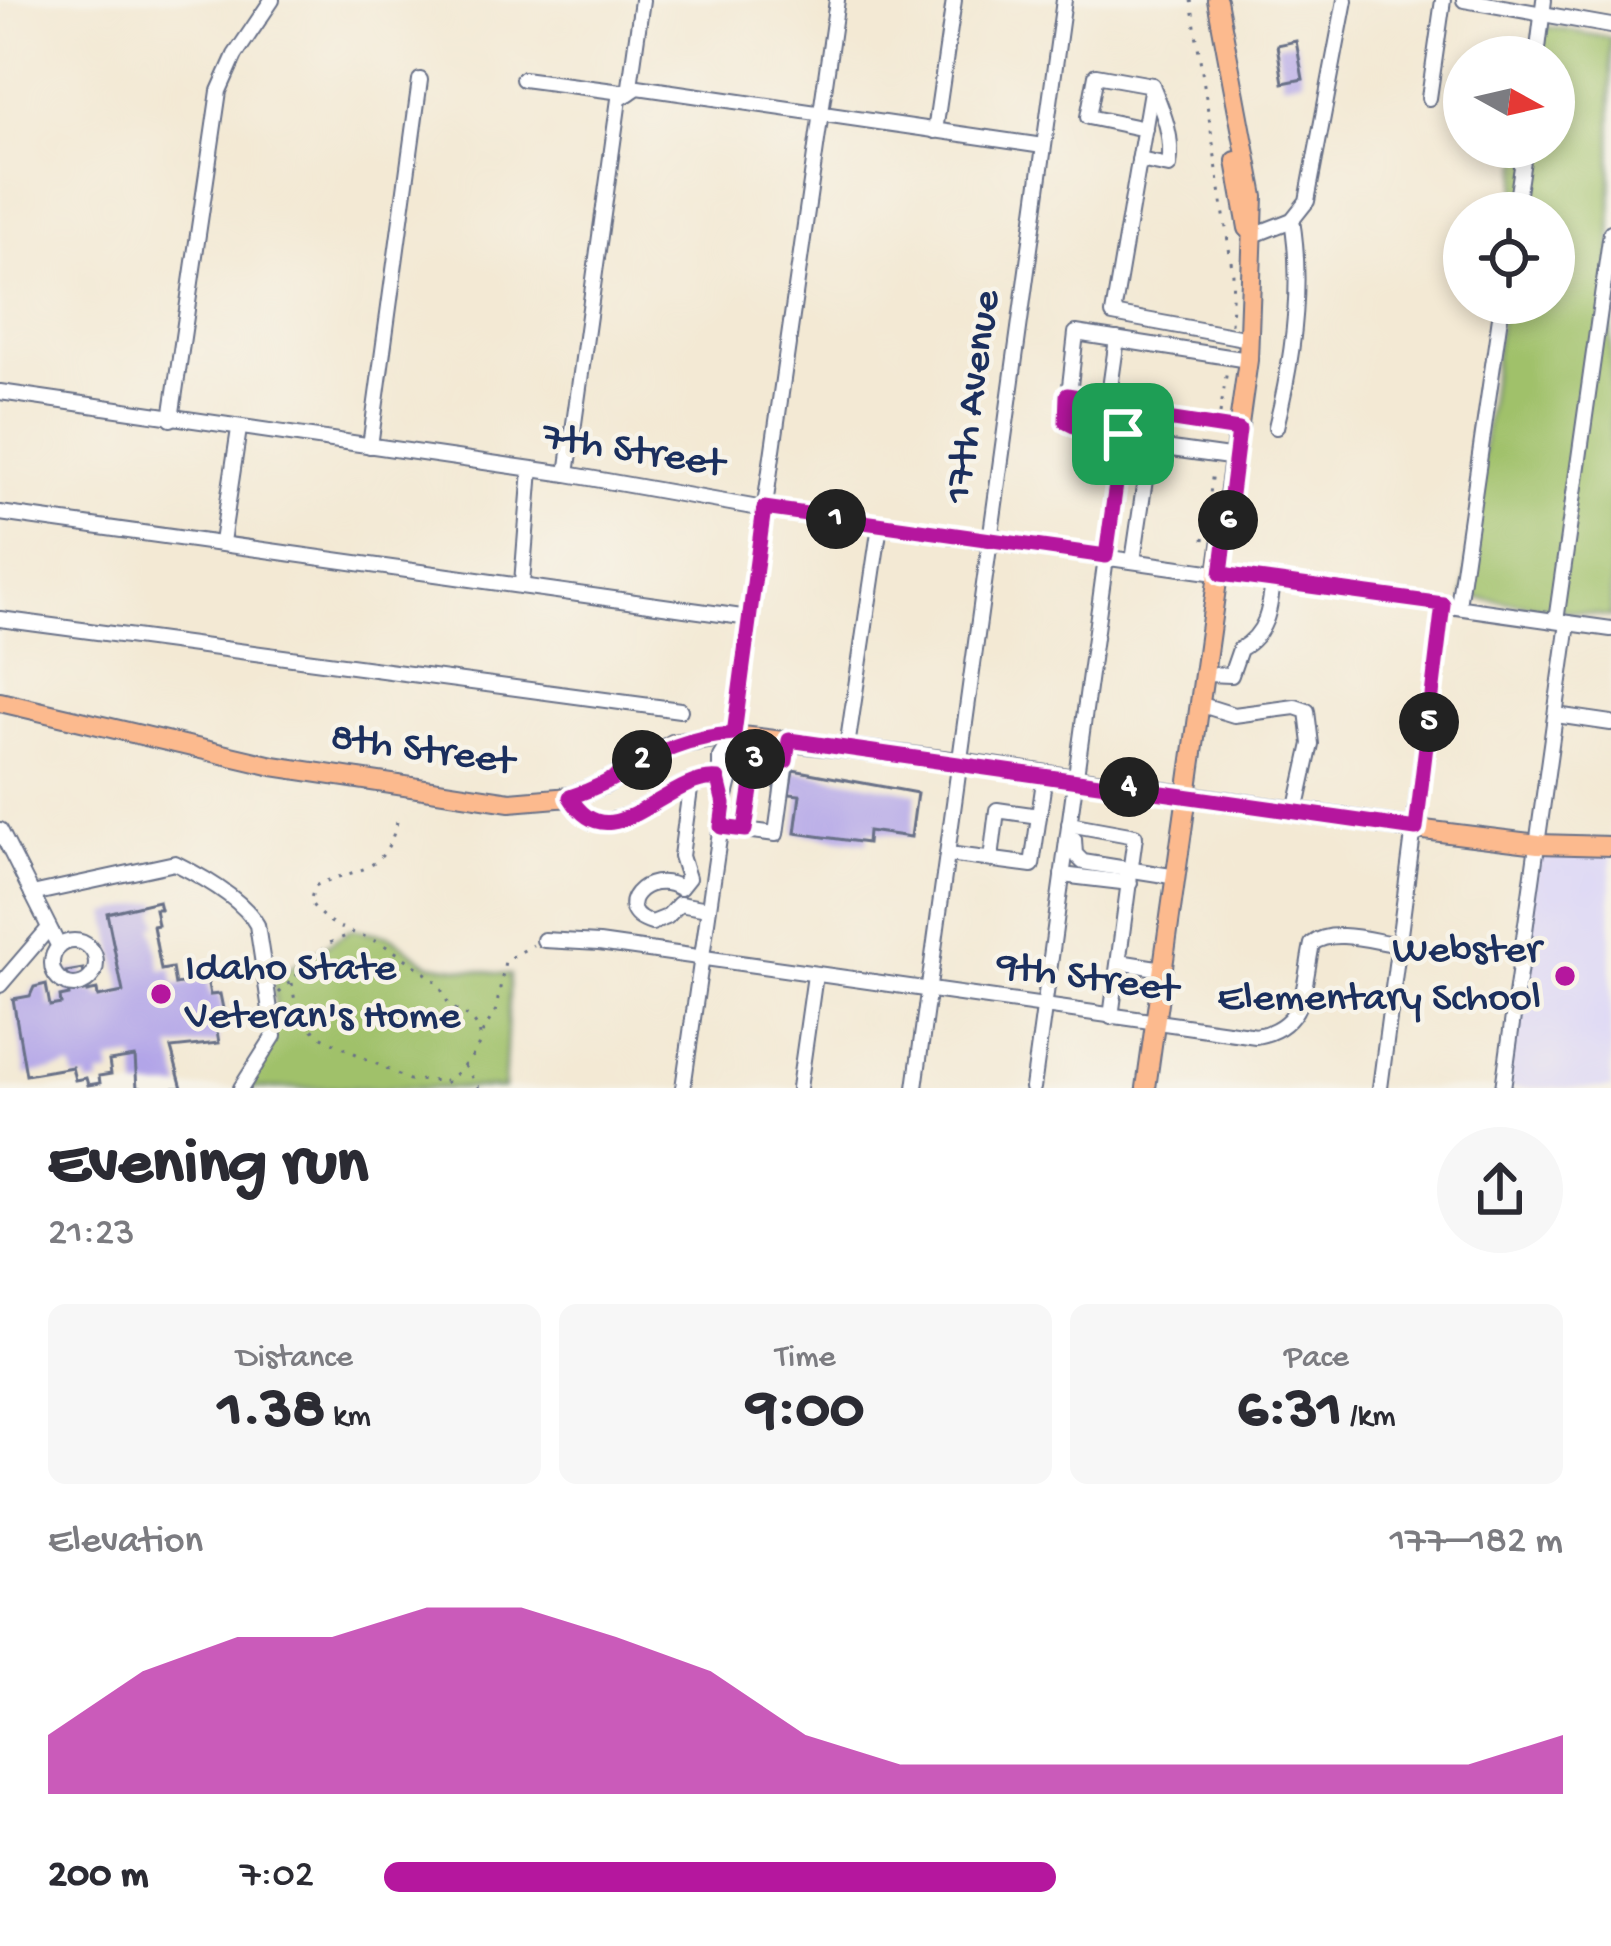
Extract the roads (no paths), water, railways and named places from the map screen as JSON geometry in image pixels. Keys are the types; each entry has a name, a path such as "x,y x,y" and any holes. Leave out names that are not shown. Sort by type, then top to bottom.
{"main road":[{"path":"1146,1088 1249,350 1251,236 1237,174 1233,103 1217,0"},
{"name":"8th Street","path":"0,702 343,779 510,802 570,797 604,784 673,744 734,734 1416,829 1538,844 1611,846"}],"street":[{"path":"171,419 219,91 235,56 272,0"},
{"path":"629,93 642,0"},
{"path":"683,1088 724,804 736,758 734,734 749,618 837,0"},
{"path":"935,131 954,0"},
{"name":"17th Avenue","path":"915,1088 1064,0"},
{"path":"1251,236 1292,220 1312,189 1345,0"},
{"path":"1429,98 1443,0"},
{"path":"1464,0 1544,7 1611,26"},
{"path":"1145,129 1088,117 1096,75 1152,85"},
{"path":"523,79 629,93"},
{"path":"370,446 420,80"},
{"path":"1152,85 1114,314 1249,350"},
{"path":"1139,160 1169,166 1171,156 1166,117 1152,85"},
{"path":"567,475 619,99 638,87 1043,146"},
{"path":"1276,427 1292,334 1296,244 1292,220"},
{"path":"1503,1088 1556,715 1562,622 1611,232"},
{"path":"1380,1088 1416,829 1498,324"},
{"path":"1131,877 1079,859 1073,846 1075,779 1123,434 1066,422 1076,333 1249,350"},
{"path":"1108,402 1118,339"},
{"path":"1594,352 1611,355"},
{"name":"7th Street","path":"0,392 988,541 1611,628"},
{"path":"1067,395 1108,402 1147,416 1239,430"},
{"path":"222,542 239,429"},
{"path":"1133,560 1150,446 1236,458"},
{"path":"522,583 531,470"},
{"path":"0,513 749,618"},
{"path":"847,748 880,525"},
{"path":"1206,674 1236,671 1240,649 1249,646 1265,627 1273,581"},
{"path":"0,619 680,710"},
{"path":"1202,705 1234,715 1295,707 1306,711 1311,744 1296,812"},
{"path":"1556,715 1611,723"},
{"path":"724,804 718,779 720,757 734,734"},
{"path":"721,827 776,834 789,740"},
{"path":"745,830 756,757 786,761"},
{"path":"947,854 1032,865 1045,774"},
{"path":"570,797 591,821 616,821 691,782 718,779"},
{"path":"680,888 669,882 650,884 638,892 632,908 641,919 657,922 679,904 680,888 688,878 681,856 691,782"},
{"path":"991,860 997,810 1039,816"},
{"path":"1033,1088 1072,825"},
{"path":"1072,825 1131,832 1136,842 1112,1017"},
{"path":"0,830 59,946"},
{"path":"32,893 175,863 251,915 257,926 274,1036 241,1088"},
{"path":"1063,875 1177,877"},
{"path":"679,904 708,909"},
{"path":"0,985 49,928"},
{"name":"9th Street","path":"544,940 599,943 1256,1036 1270,1034 1298,1012 1312,944 1318,938 1400,945"},
{"path":"1119,962 1163,969"},
{"path":"800,1088 814,975"}],"place":[{"name":"Webster Elementary School","path":"1565,976"},
{"name":"Idaho State Veteran's Home","path":"161,994"}]}
